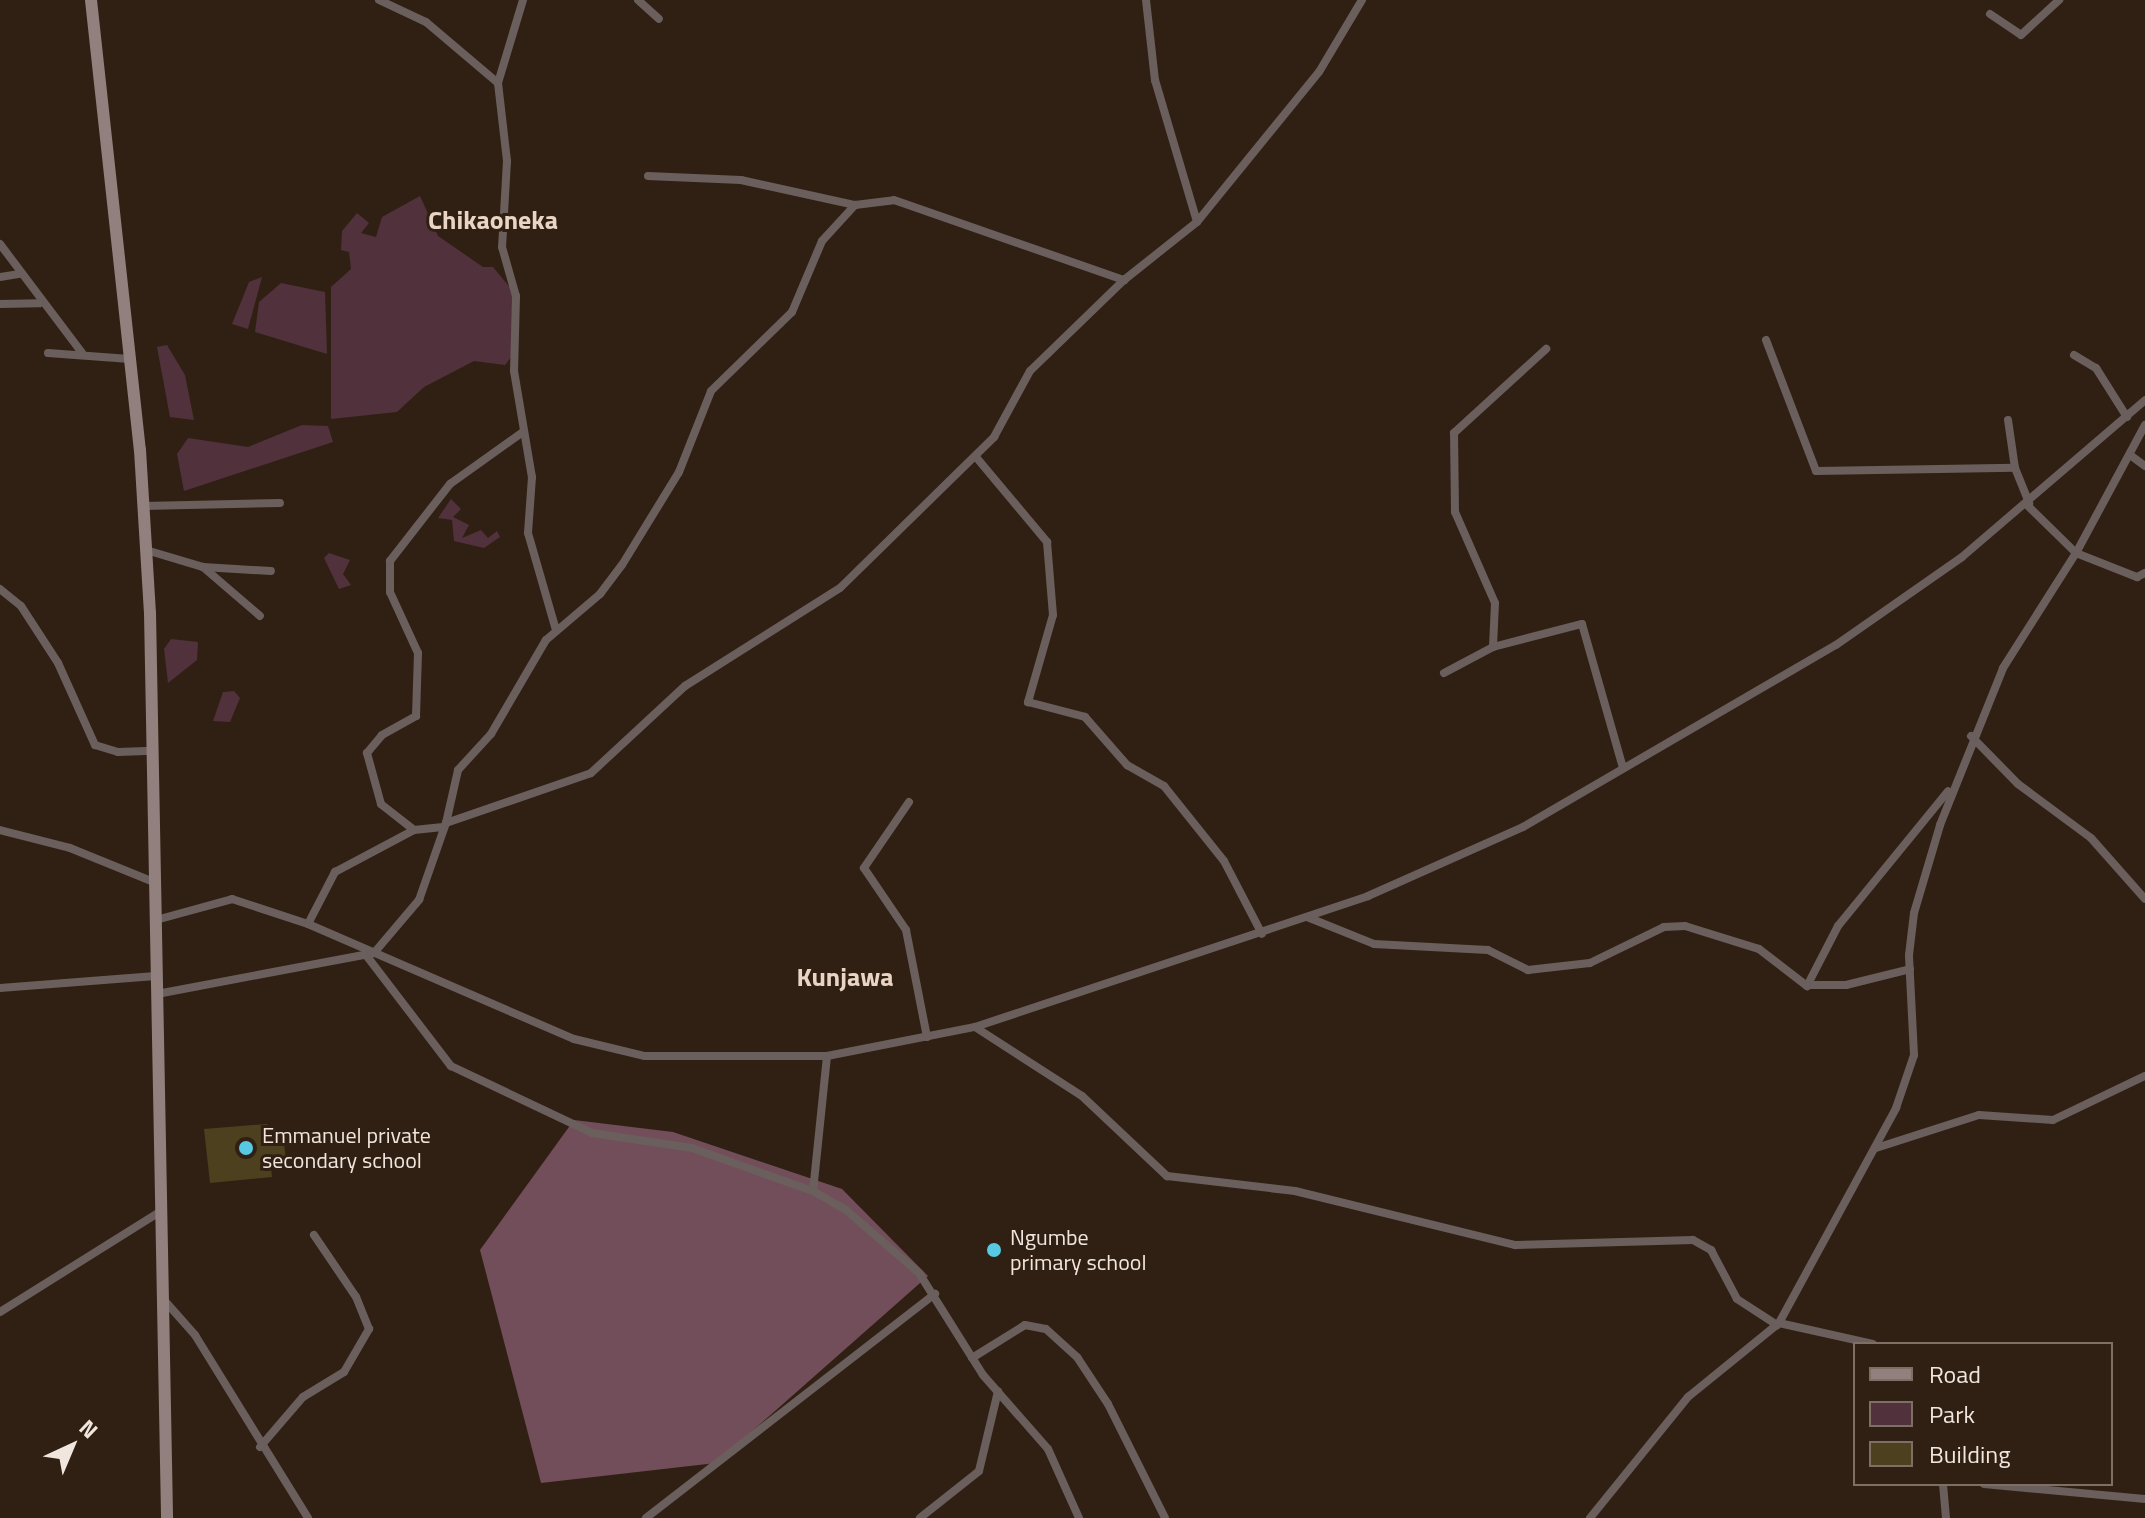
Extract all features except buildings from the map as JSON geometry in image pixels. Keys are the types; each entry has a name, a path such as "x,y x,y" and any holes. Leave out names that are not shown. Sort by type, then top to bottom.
{"main road":[{"path":"91,0 130,359 146,550 156,883 167,1518"}],"street":[{"path":"379,0 426,22 498,83"},
{"path":"523,0 498,83 507,174 502,247 516,296 514,371 532,477 528,533 556,630"},
{"path":"638,0 659,19"},
{"path":"1146,0 1155,80 1197,222"},
{"path":"308,924 335,872 414,830 444,825 591,773 685,686 840,588 976,457 1018,400 1030,371 1124,280 1197,222 1319,72 1362,0"},
{"path":"1990,14 2021,35 2059,0"},
{"path":"648,176 741,180 855,205 894,200 1124,280"},
{"path":"157,994 370,954 419,900 458,770 491,734 520,678 556,630 616,573 679,472 711,391 796,307 822,241 855,205"},
{"path":"0,244 39,303 82,353"},
{"path":"0,277 20,274"},
{"path":"0,304 39,303"},
{"path":"1766,340 1818,473 2015,468"},
{"path":"1493,647 1495,603 1455,512 1454,433 1546,349"},
{"path":"48,353 82,353 130,359"},
{"path":"2074,355 2096,368 2127,417"},
{"path":"156,920 229,898 308,924 370,954 536,1024 610,1049 675,1059 827,1056 975,1027 1262,934 1523,827 1836,645 2028,504 2145,400"},
{"path":"2008,420 2015,468 2028,504 2076,553 2142,577"},
{"path":"1590,1518 1688,1397 1778,1324 1848,1187 1876,1148 1912,1070 1910,969 1914,913 1971,736 2003,668 2076,553 2145,425"},
{"path":"414,830 381,804 367,753 382,735 417,713 418,653 390,592 390,561 459,475 523,432"},
{"path":"2130,455 2145,466"},
{"path":"976,457 1047,542 1053,615 1028,702 1085,717 1127,765 1164,786 1224,861 1262,934"},
{"path":"143,506 280,503"},
{"path":"146,550 203,567 271,571"},
{"path":"203,567 260,616"},
{"path":"0,589 21,606 58,663 95,745 109,752 153,751"},
{"path":"1444,673 1493,647 1582,624 1623,768"},
{"path":"1971,736 2018,784 2091,838 2145,899"},
{"path":"1810,985 1838,926 1953,785"},
{"path":"909,802 864,868 906,930 927,1037"},
{"path":"0,830 70,848 156,883"},
{"path":"1307,917 1374,944 1488,950 1528,970 1590,963 1664,927 1685,926 1759,949 1803,986 1846,985 1910,969"},
{"path":"370,954 451,1066 592,1133 692,1148 813,1191 889,1244 935,1294 972,1358 1048,1449 1079,1518"},
{"path":"0,988 156,976"},
{"path":"975,1027 1082,1096 1167,1176 1295,1191 1515,1245 1693,1240 1711,1250 1737,1299 1778,1324 1864,1342"},
{"path":"813,1191 827,1056"},
{"path":"1876,1148 1979,1115 2053,1120 2145,1076"},
{"path":"0,1312 161,1211"},
{"path":"260,1447 303,1397 344,1372 369,1329 356,1297 314,1235"},
{"path":"646,1518 935,1294"},
{"path":"163,1300 195,1335 260,1447 308,1518"},
{"path":"972,1358 1025,1325 1046,1329 1077,1357 1108,1404 1165,1518"},
{"path":"920,1518 979,1471 998,1391"},
{"path":"1943,1486 1946,1518"},
{"path":"2005,1486 2145,1499"}],"green space":[{"path":"420,196 438,236 483,267 493,267 513,291 512,356 505,365 474,361 424,387 397,412 331,419 331,287 351,269 349,252 341,250 342,231 357,213 369,223 361,233 376,237 382,217"},
{"path":"262,277 248,329 232,324 249,282"},
{"path":"281,283 325,292 327,354 255,332 259,302"},
{"path":"167,345 185,375 194,420 170,417 157,347"},
{"path":"302,425 328,426 333,442 184,491 177,454 188,438 248,447"},
{"path":"451,499 461,509 453,517 469,525 462,538 481,530 488,538 497,531 500,537 484,548 454,541 452,520 438,518"},
{"path":"329,553 350,560 343,574 351,585 339,589 324,558"},
{"path":"171,639 198,642 197,660 168,683 164,649"},
{"path":"234,691 240,698 230,722 213,721 223,692"}],"shaded area":[{"path":"574,1120 673,1132 842,1189 928,1276 716,1463 541,1483 480,1250"}],"place":[{"name":"Emmanuel private secondary school","path":"246,1148"},
{"name":"Ngumbe primary school","path":"994,1250"}],"district":[{"name":"Chikaoneka","path":"493,220"},
{"name":"Kunjawa","path":"845,977"}]}
